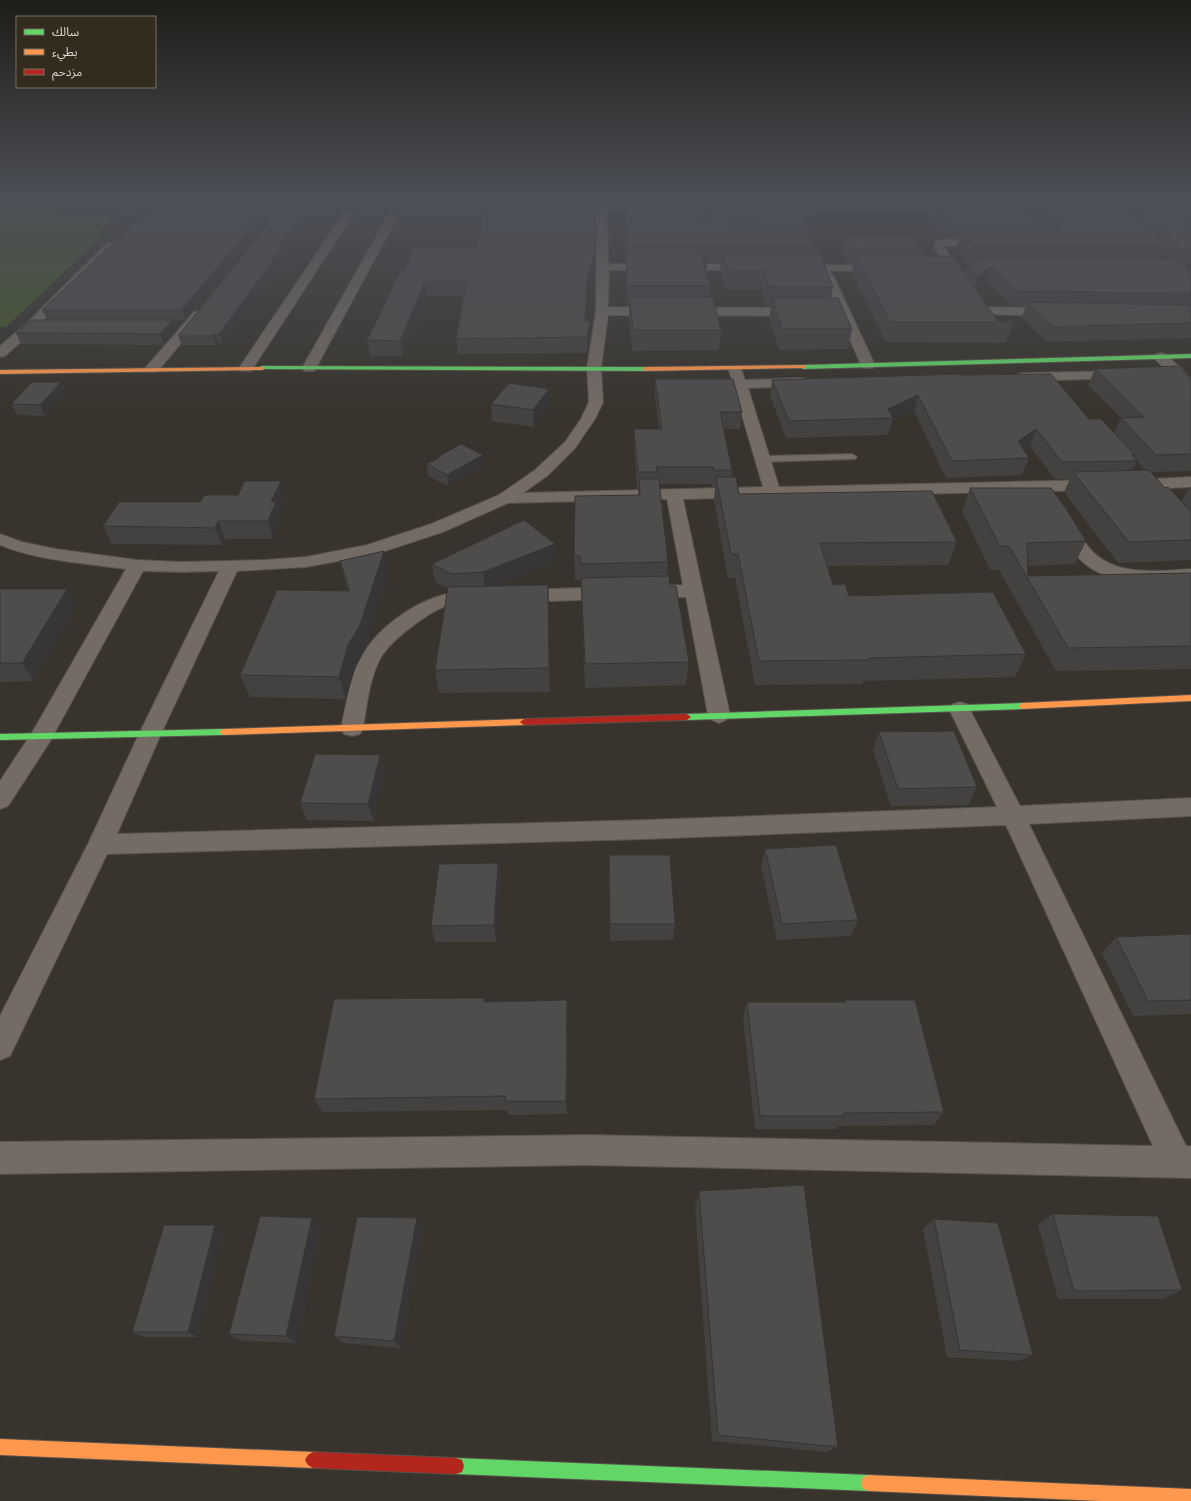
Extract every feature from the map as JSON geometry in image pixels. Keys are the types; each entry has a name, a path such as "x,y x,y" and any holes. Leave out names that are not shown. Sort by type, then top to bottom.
{"street":[{"path":"0,354 32,325 85,271"},
{"path":"246,368 311,271"},
{"path":"309,368 363,271"},
{"path":"0,539 17,546 56,554 137,565 230,567 306,562 370,550 437,528 505,498 546,468 570,445 588,419 596,402 594,368 602,311 603,271"},
{"path":"823,271 828,277 868,365"},
{"path":"953,271 966,293"},
{"path":"152,369 204,307"},
{"path":"985,321 976,308 1062,312"},
{"path":"602,311 813,312"},
{"path":"828,312 844,312"},
{"path":"32,325 48,325"},
{"path":"174,325 190,325"},
{"path":"0,372 246,368 736,369 1191,356"},
{"path":"1160,357 1191,388"},
{"path":"736,369 772,492"},
{"path":"1010,377 1133,375"},
{"path":"1163,375 1178,375"},
{"path":"1050,376 1065,393"},
{"path":"693,386 811,382"},
{"path":"505,498 1035,487 1141,478 1191,482"},
{"path":"1141,478 1161,500"},
{"path":"1035,487 1079,547 1091,560 1107,571 1124,575 1191,575"},
{"path":"674,494 719,716"},
{"path":"0,800 41,737 137,565"},
{"path":"0,1046 100,844 150,734 230,567"},
{"path":"352,728 366,668 371,657 392,632 429,607 444,600 693,591"},
{"path":"0,737 150,734 960,709 1191,698"},
{"path":"0,1158 588,1150 1184,1162 960,709"},
{"path":"100,844 1014,817 1191,807"},
{"path":"0,1447 1191,1497"}],"lane":[{"path":"762,459 852,457"}],"green space":[{"path":"0,271 65,271 6,327 0,327"}],"building":[{"path":"84,271 214,271 182,310 42,310"},
{"path":"230,271 265,271 219,334 215,334 213,336 178,336"},
{"path":"400,271 589,271 587,279 585,321 590,321 587,337 456,339 464,295 468,282 425,282 400,341 367,340"},
{"path":"627,271 706,271 710,286 627,286"},
{"path":"764,271 827,271 833,287 769,287"},
{"path":"864,271 963,271 998,321 1008,321 1010,319 1013,322 890,322"},
{"path":"974,271 985,271 978,277"},
{"path":"996,271 1189,271 1191,273 1191,294 1016,291"},
{"path":"629,297 713,297 721,330 633,330"},
{"path":"772,297 838,298 852,329 782,329"},
{"path":"1027,302 1191,305 1191,323 1053,327"},
{"path":"31,320 173,320 160,334 16,333"},
{"path":"1177,366 1191,378 1191,454 1156,455 1121,418 1144,417 1095,369"},
{"path":"963,374 960,375 1051,374 1089,419 1101,419 1135,455 1132,455 1137,461 1062,462 1036,429 1018,441 1029,458 952,461 918,395 888,409 893,418 789,421 772,380"},
{"path":"655,379 733,379 742,412 720,412 732,470 714,470 713,467 656,467 657,472 638,472 634,429 662,429"},
{"path":"32,382 61,382 40,405 11,404"},
{"path":"509,383 549,389 533,410 491,404"},
{"path":"461,444 483,455 447,475 427,464 439,458 438,457"},
{"path":"1149,470 1165,488 1168,487 1191,512 1191,540 1129,542 1073,472"},
{"path":"716,477 736,477 739,494 932,491 957,542 820,543 833,585 845,584 849,596 993,592 1026,654 869,658 870,660 759,661 738,554 731,554"},
{"path":"639,479 659,479 668,562 581,564 580,556 574,556 575,496 640,495"},
{"path":"245,481 281,481 271,502 276,502 268,521 218,521 215,528 103,526 119,502 200,502 205,495 238,495"},
{"path":"970,488 1051,488 1065,507 1086,541 1027,543 1028,576 1191,573 1191,646 1068,648 1009,546 1000,546"},
{"path":"524,520 555,544 483,572 452,574 432,564"},
{"path":"384,551 360,625 348,645 339,677 240,675 277,590 350,591 340,561"},
{"path":"669,576 670,586 676,586 689,662 585,664 581,578"},
{"path":"548,585 549,668 435,670 448,587"},
{"path":"0,589 67,589 22,663 0,663"},
{"path":"954,731 977,787 898,789 879,732"},
{"path":"315,754 380,755 368,804 300,803"},
{"path":"836,845 858,920 782,924 765,849"},
{"path":"609,855 670,855 675,924 610,924"},
{"path":"498,863 494,925 431,926 439,864"},
{"path":"1191,934 1191,1000 1148,1001 1116,937"},
{"path":"484,998 484,1002 567,1000 566,1101 505,1101 505,1096 314,1099 334,999"},
{"path":"845,1000 915,1000 944,1112 844,1113 844,1116 760,1116 747,1002 846,1002"},
{"path":"804,1185 838,1447 718,1435 699,1191"},
{"path":"1053,1214 1158,1216 1182,1290 1074,1291"},
{"path":"260,1216 312,1218 286,1336 229,1334"},
{"path":"357,1217 417,1218 394,1341 334,1336"},
{"path":"934,1219 998,1223 1033,1355 960,1350"},
{"path":"164,1225 215,1225 188,1332 132,1332"}],"traffic: fast":[{"path":"803,367 1191,356"},
{"path":"262,368 645,369"},
{"path":"687,717 1022,706"},
{"path":"0,737 223,732"},
{"path":"456,1466 869,1483"}],"traffic: slow":[{"path":"645,369 803,367"},
{"path":"0,372 262,368"},
{"path":"1022,706 1191,698"},
{"path":"223,732 524,722"},
{"path":"0,1447 313,1460"},
{"path":"869,1483 1191,1497"}],"traffic: jam":[{"path":"524,722 687,717"},
{"path":"313,1460 456,1466"}]}
